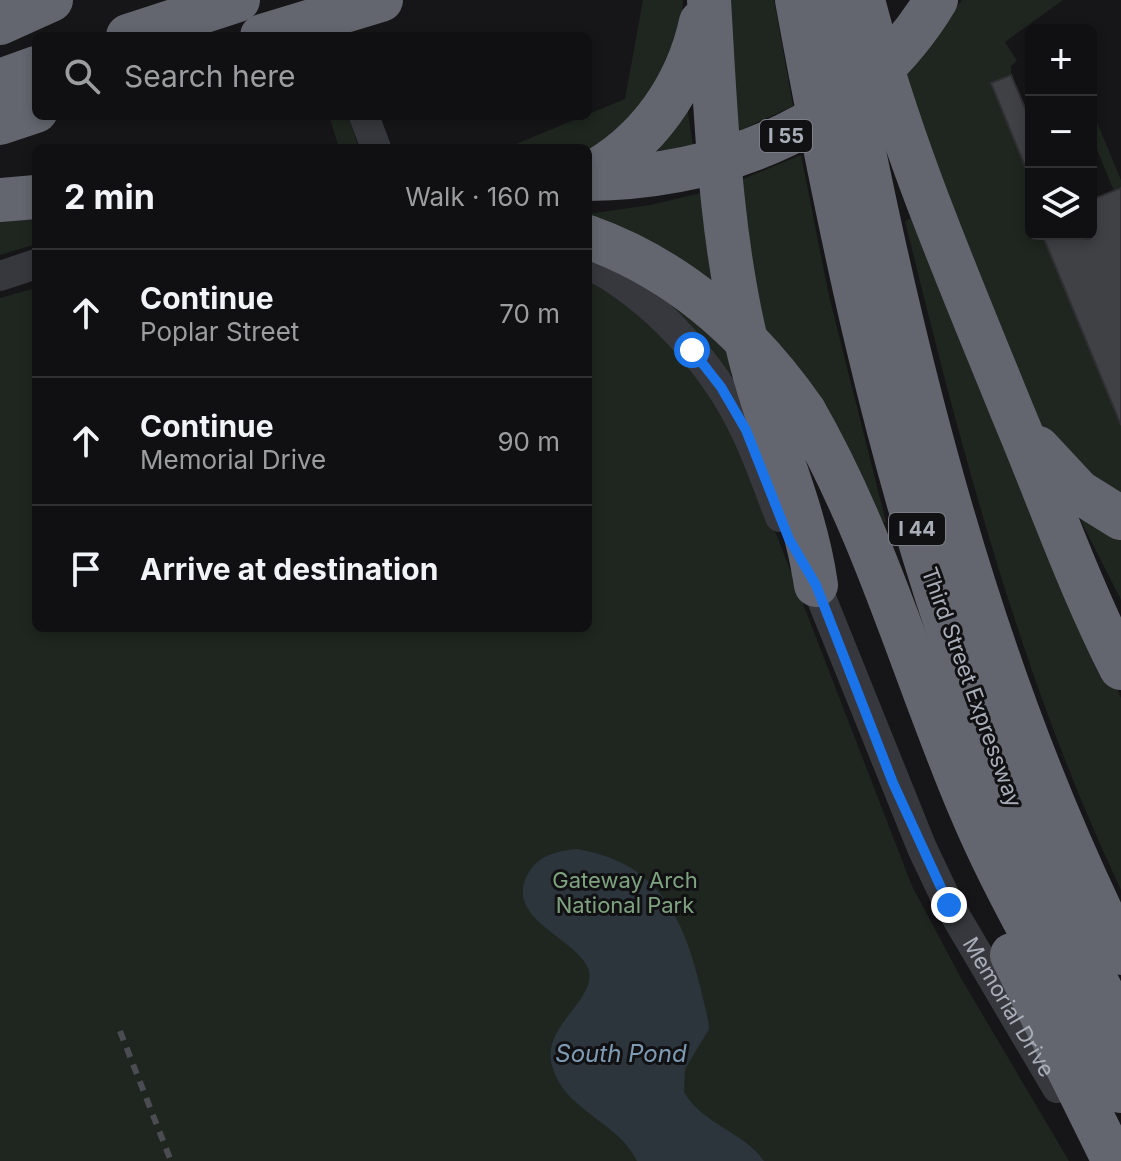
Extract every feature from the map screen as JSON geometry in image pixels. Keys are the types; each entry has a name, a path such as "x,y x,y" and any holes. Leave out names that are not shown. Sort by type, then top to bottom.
{"highway":[{"path":"0,23 51,0"},
{"path":"140,32 238,0"},
{"path":"275,32 381,0"},
{"path":"592,174 632,143 678,89 690,60 707,0"},
{"path":"707,0 722,177 736,293 779,458 806,532 816,585"},
{"name":"Third Street Expressway","path":"797,0 841,224 923,553 996,762 1070,931 1121,1030"},
{"name":"Third Street Expressway","path":"834,0 887,258 954,529 1000,668 1056,814 1121,953"},
{"path":"863,0 906,145 1121,668"},
{"name":"I 55","path":"592,177 651,176 730,160 811,124 880,70 905,44 936,0"},
{"path":"0,81 32,69"},
{"path":"0,123 32,112"},
{"path":"0,200 32,197"},
{"path":"592,239 654,267 713,309 763,356 804,411 842,483 971,812 1013,897 1121,1091"},
{"path":"1015,416 1054,468 1072,486 1094,504 1121,518"},
{"path":"842,483 853,535 907,716 940,807 1114,1161"}],"street":[{"path":"322,0 334,32"},
{"path":"366,120 374,144"},
{"path":"0,276 32,265"},
{"name":"Memorial Drive","path":"592,267 630,291 666,323 721,387 746,430 799,561 816,585 893,783 949,905 1099,1161"}],"green space":[{"path":"643,0 683,0 681,29 669,81 592,151 592,144 516,144 574,120 592,120 592,113 625,99"},
{"path":"729,0 774,0 793,106 732,134"},
{"path":"962,0 1063,0 1030,24 1025,24 1025,28 1005,42 1017,61 1011,66 1011,75 991,84 1025,166 1025,240 1044,240 1121,425 1121,506 1050,447 946,201 906,75"},
{"path":"685,92 693,146 633,154"},
{"path":"330,120 349,120 358,144 338,144"},
{"path":"1097,122 1121,180 1121,188 1114,191 1097,150"},
{"path":"801,155 829,296 886,522 879,524 765,340 736,182"},
{"path":"701,193 721,299 592,220 592,213 650,205"},
{"path":"921,214 1121,698 1121,890 1053,727 996,561 948,392 905,221"},
{"path":"32,219 32,245 0,255 0,222"},
{"path":"616,268 716,331 737,371 728,376"},
{"name":"Gateway Arch National Park","path":"592,283 628,306 689,363 746,456 912,886 961,978 1069,1161 0,1161 0,298 32,289 32,632 592,632"},
{"path":"1090,514 1121,529 1121,600 1081,521"}],"water":[{"name":"South Pond","path":"576,849 603,855 626,865 661,895 674,914 693,960 709,1029 685,1069 684,1092 702,1112 745,1142 764,1161 637,1161 617,1135 577,1103 556,1078 551,1047 586,990 588,968 581,957 532,914 525,902 523,888 529,872 538,862 556,853"}],"building":[{"path":"1011,75 1025,108 1025,166 991,83"},
{"path":"1121,188 1121,425 1044,240 1097,240 1097,198"}],"railway":[{"path":"120,1031 171,1161"}],"route":[{"path":"692,350 721,387 746,430 789,539 799,561 816,585 893,783 949,905"}]}
